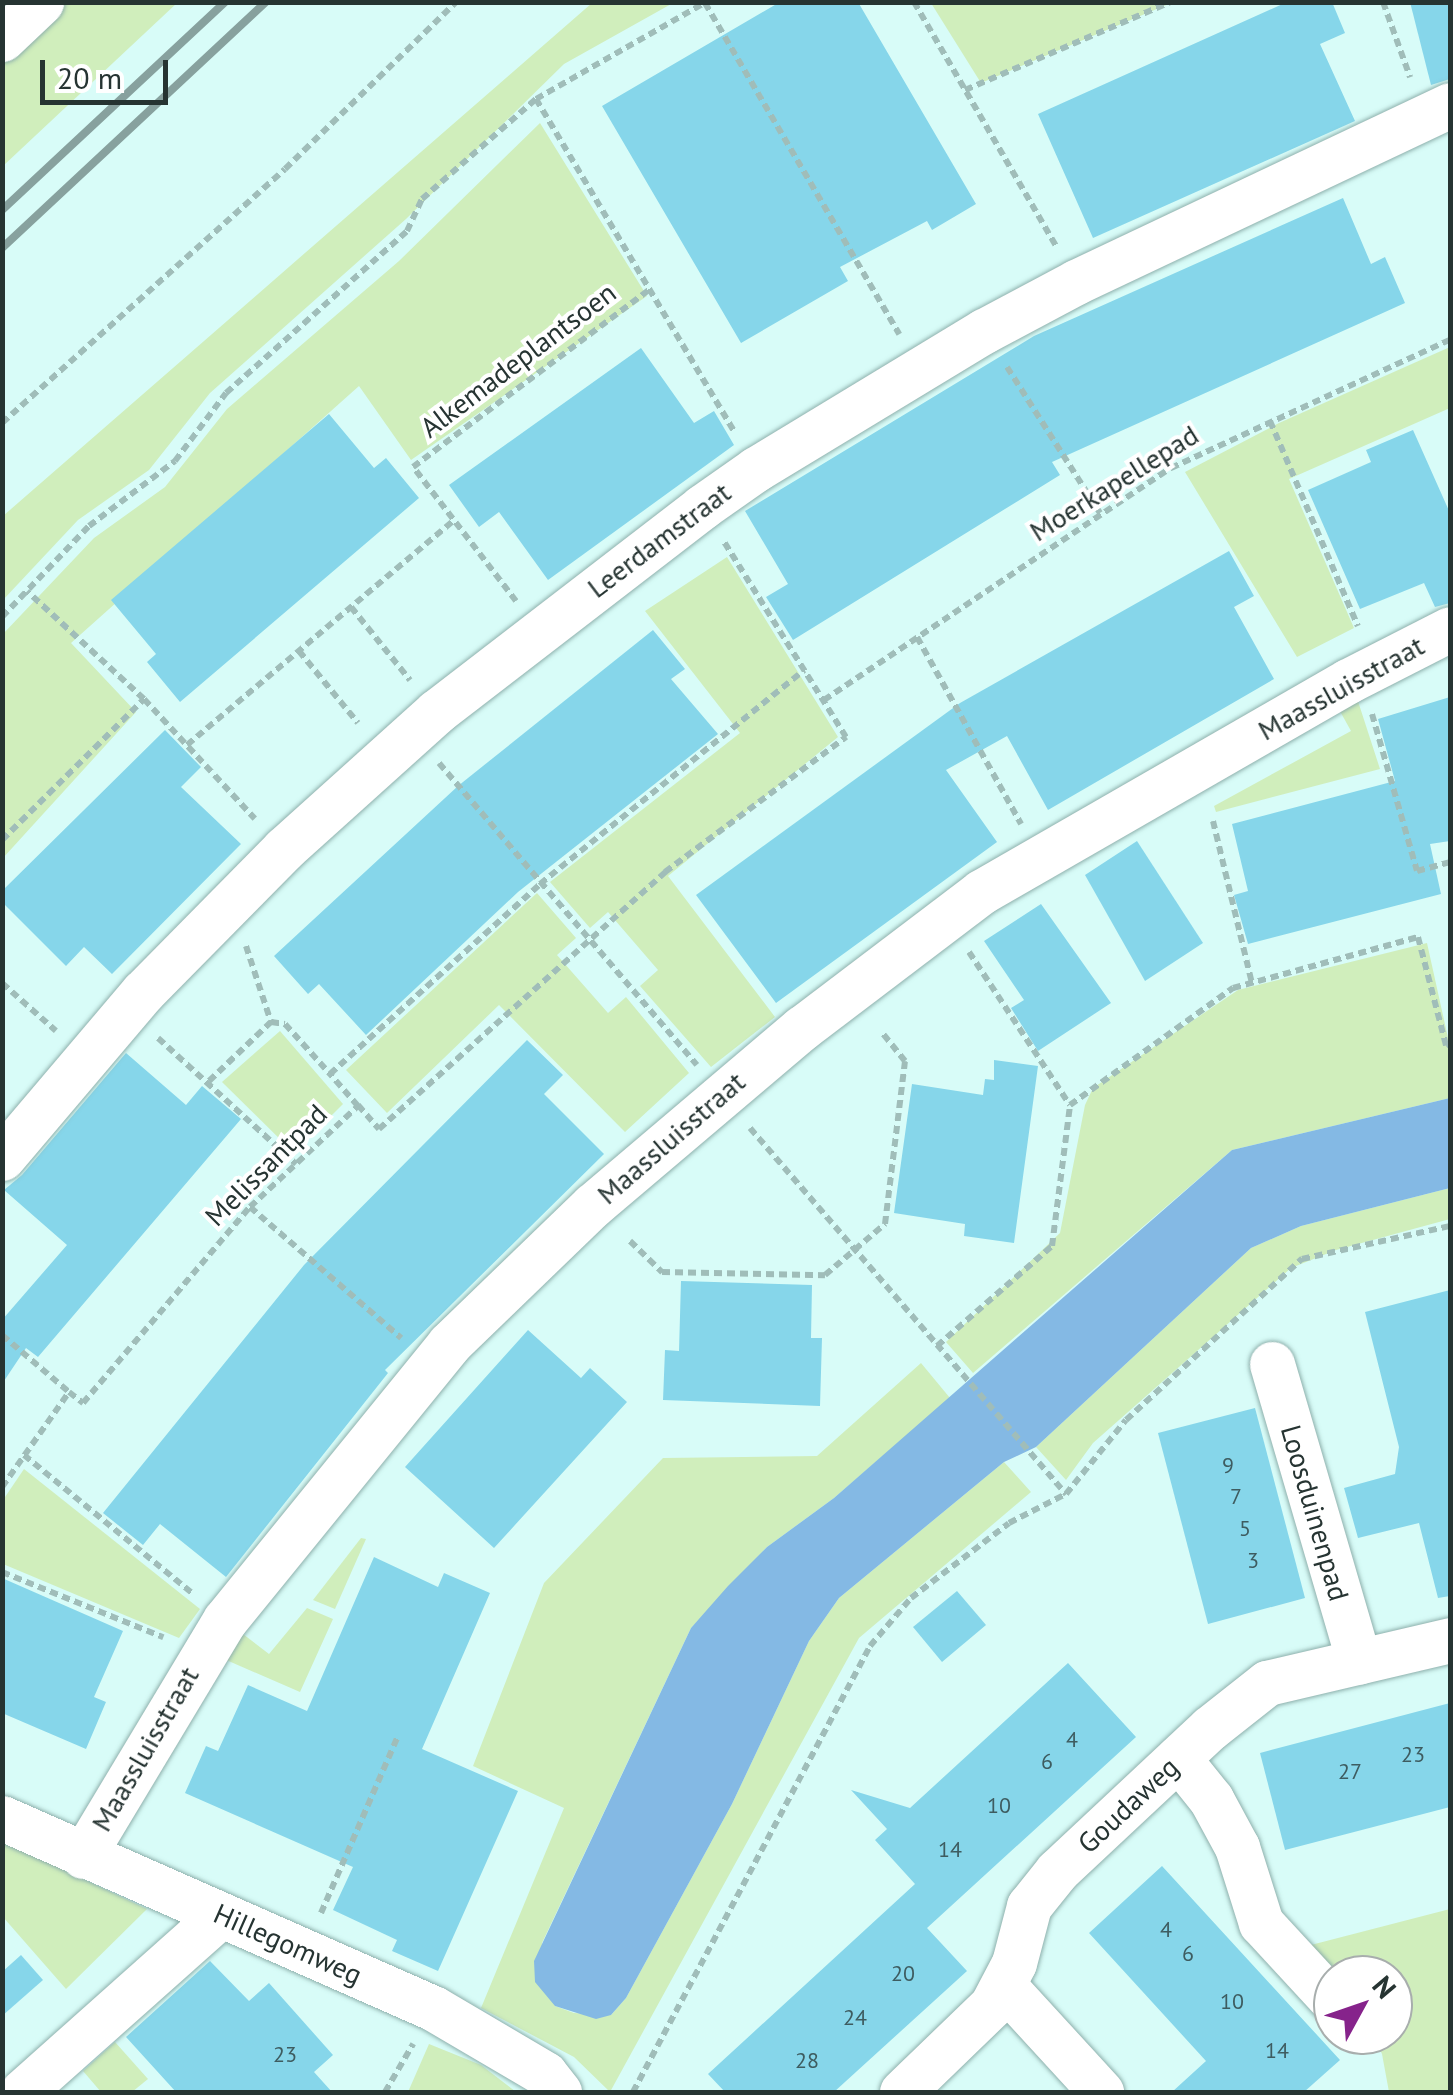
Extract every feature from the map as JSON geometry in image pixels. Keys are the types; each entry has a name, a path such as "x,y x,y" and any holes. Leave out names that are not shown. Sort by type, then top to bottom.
{"street":[{"path":"2,39 41,2"},
{"name":"Leerdamstraat","path":"2,1158 126,1012 284,849 411,733 702,507 756,469 984,331 1076,282 1443,110"},
{"name":"Maassluisstraat","path":"82,1856 214,1636 432,1365 593,1205 721,1094 946,918 1040,858 1450,628"},
{"name":"Loosduinenpad","path":"1272,1364 1359,1662"},
{"name":"Goudaweg","path":"902,2092 992,2005 1004,1986 1030,1906 1057,1871 1178,1758 1267,1682 1450,1640"},
{"path":"1178,1758 1211,1799 1237,1847 1260,1923 1313,1980"},
{"name":"Hillegomweg","path":"2,1818 432,2008 545,2074 559,2092"},
{"path":"49,2084 222,1915"},
{"path":"1004,1986 1102,2092"}],"path":[{"path":"2,422 285,169 456,2"},
{"path":"914,2 1076,282"},
{"path":"966,90 1170,2"},
{"path":"1384,2 1443,110"},
{"path":"2,616 90,526 175,461 226,393 407,231 422,200 536,99 705,3 919,368"},
{"name":"Alkemadeplantsoen","path":"536,99 756,469"},
{"name":"Alkemadeplantsoen","path":"454,520 413,467 649,290"},
{"path":"984,331 1100,514"},
{"name":"Moerkapellepad","path":"824,700 1170,468 1449,340"},
{"path":"1270,421 1368,671 1417,871 1450,862"},
{"path":"355,1102 379,1129 665,872 846,737 702,507"},
{"path":"187,745 454,520 539,631"},
{"path":"27,591 144,699 284,849"},
{"path":"352,606 411,733"},
{"path":"917,637 1040,858"},
{"path":"299,650 411,733 1047,1471"},
{"path":"540,884 804,670"},
{"path":"2,840 144,699"},
{"path":"1213,821 1252,983"},
{"name":"Melissantpad","path":"69,1392 82,1403 250,1207 358,1106 330,1074 540,884"},
{"path":"232,902 271,1022"},
{"path":"937,1346 1052,1246 1070,1105 946,918"},
{"path":"1070,1105 1233,988 1418,938 1446,1045 1450,1044"},
{"path":"2,984 86,1058"},
{"path":"126,1012 209,1081 296,1164"},
{"path":"271,1022 285,1024 330,1074"},
{"path":"209,1081 271,1022"},
{"path":"630,1242 662,1272 825,1275 885,1224 905,1062 881,1031"},
{"path":"250,1207 432,1365"},
{"path":"2,1335 69,1392 2,1487"},
{"path":"24,1456 214,1636"},
{"path":"633,2092 870,1646 911,1598 1008,1523 1066,1494"},
{"path":"2,1572 214,1636"},
{"path":"304,1951 398,1736"},
{"path":"385,2092 432,2008"}],"green space":[{"path":"58,3 177,3 3,166 3,54"},
{"path":"592,3 673,3 564,64 406,219 210,393 149,470 78,520 3,600 3,516"},
{"path":"931,3 1171,3 981,83"},
{"path":"540,123 647,296 411,460 359,386 71,643 136,712 3,858 3,634 94,538 165,487 227,409 399,261"},
{"path":"1450,347 1450,408 1289,479 1354,628 1297,657 1185,472 1279,423"},
{"path":"727,557 838,737 668,876 775,1017 711,1067 640,986 658,970 608,912 590,928 550,882 740,733 645,611"},
{"path":"1355,692 1380,769 1216,812 1214,806 1351,731 1336,704"},
{"path":"537,893 576,938 557,955 608,1013 626,997 689,1073 625,1132 499,1005 387,1113 346,1070"},
{"path":"1427,943 1450,1047 1450,1098 1232,1150 973,1373 946,1342 1060,1233 1085,1105 1093,1088 1238,990"},
{"path":"280,1031 343,1104 294,1153 222,1082"},
{"path":"1450,1188 1450,1219 1336,1250 1291,1268 1093,1443 1066,1480 1036,1447 1251,1248 1301,1226"},
{"path":"921,1363 950,1398 834,1498 767,1547 691,1628 542,1943 555,2006 574,2013 611,2015 626,1998 732,1804 809,1641 839,1598 1004,1462 1031,1492 859,1638 610,2092 574,2057 481,2008 564,1808 473,1766 544,1583 663,1458 817,1456"},
{"path":"24,1469 200,1609 179,1638 3,1564 3,1500"},
{"path":"361,1538 366,1539 335,1609 313,1600"},
{"path":"307,1608 333,1619 300,1692 224,1659 243,1634 269,1654"},
{"path":"2,1841 147,1909 66,1989 3,1917"},
{"path":"1450,1909 1450,2092 1389,2092 1382,2055 1413,2055 1413,1955 1315,1955 1307,1946"},
{"path":"115,2042 148,2079 132,2092 101,2092 83,2071"},
{"path":"429,2044 481,2065 516,2092 408,2092"}],"water":[{"path":"1450,1098 1450,1188 1301,1226 1251,1248 1036,1447 1004,1462 839,1598 809,1641 732,1804 626,1998 611,2015 596,2019 555,2006 535,1982 534,1961 691,1628 728,1586 767,1547 834,1498 1232,1150"}],"building":[{"path":"780,2 858,2 976,204 932,230 927,221 840,267 848,281 741,343 602,106"},
{"path":"1287,2 1332,2 1345,33 1320,44 1355,121 1093,238 1038,114"},
{"path":"1410,2 1450,2 1450,79 1431,85"},
{"path":"1343,198 1371,264 1385,257 1405,303 1052,462 1060,475 793,640 766,597 788,584 745,511 1034,336"},
{"path":"641,348 694,423 714,411 734,445 548,580 499,512 479,527 449,485"},
{"path":"329,414 374,468 386,458 419,498 180,702 147,662 156,654 111,600"},
{"path":"1413,430 1450,513 1450,603 1435,607 1424,583 1360,609 1308,490 1371,462 1366,450"},
{"path":"1229,551 1254,596 1234,607 1274,679 1048,810 1007,736 946,770 997,842 776,1003 696,895 960,703"},
{"path":"653,630 685,669 671,679 718,734 518,892 366,1035 319,984 308,994 274,956 458,786"},
{"path":"1450,697 1450,841 1430,844 1441,894 1248,944 1234,895 1248,891 1232,824 1395,781 1378,719"},
{"path":"165,730 201,767 181,787 241,844 112,974 84,947 66,966 2,902 2,891"},
{"path":"1137,841 1203,943 1145,981 1085,875"},
{"path":"1041,904 1111,1003 1038,1051 1011,1008 1024,1000 984,941"},
{"path":"527,1040 563,1075 544,1094 604,1154 385,1370 388,1373 226,1577 160,1524 143,1545 103,1513 304,1265"},
{"path":"126,1053 186,1105 202,1086 241,1119 38,1357 26,1348 2,1384 2,1320 67,1245 4,1190 22,1175"},
{"path":"994,1060 1038,1066 1014,1243 964,1236 965,1224 894,1213 912,1084 983,1095 985,1079 994,1080"},
{"path":"681,1281 812,1285 811,1338 822,1338 820,1406 663,1400 665,1350 679,1351"},
{"path":"1450,1290 1450,1596 1438,1598 1419,1523 1358,1538 1344,1488 1395,1474 1399,1447 1365,1312"},
{"path":"528,1330 581,1378 590,1368 627,1402 494,1548 405,1467"},
{"path":"1255,1408 1305,1598 1208,1624 1158,1433"},
{"path":"374,1557 438,1587 444,1573 490,1593 422,1749 518,1791 438,1971 392,1951 397,1940 333,1910 353,1867 185,1793 206,1746 218,1751 248,1685 307,1711"},
{"path":"2,1578 123,1631 94,1697 106,1702 86,1749 2,1713"},
{"path":"957,1591 986,1625 942,1662 913,1627"},
{"path":"1068,1663 1136,1737 927,1928 967,1971 834,2092 725,2092 708,2074 915,1884 875,1840 887,1829 851,1790 910,1808"},
{"path":"1450,1703 1450,1807 1285,1850 1260,1753"},
{"path":"1162,1866 1313,2031 1313,2055 1335,2055 1340,2060 1304,2092 1172,2092 1206,2061 1089,1933"},
{"path":"21,1955 43,1980 2,2016 2,1972"},
{"path":"210,1961 249,2001 269,1983 333,2055 314,2072 332,2092 176,2092 126,2037"}],"railway":[{"path":"2,210 225,2"},
{"path":"2,248 266,2"}]}
